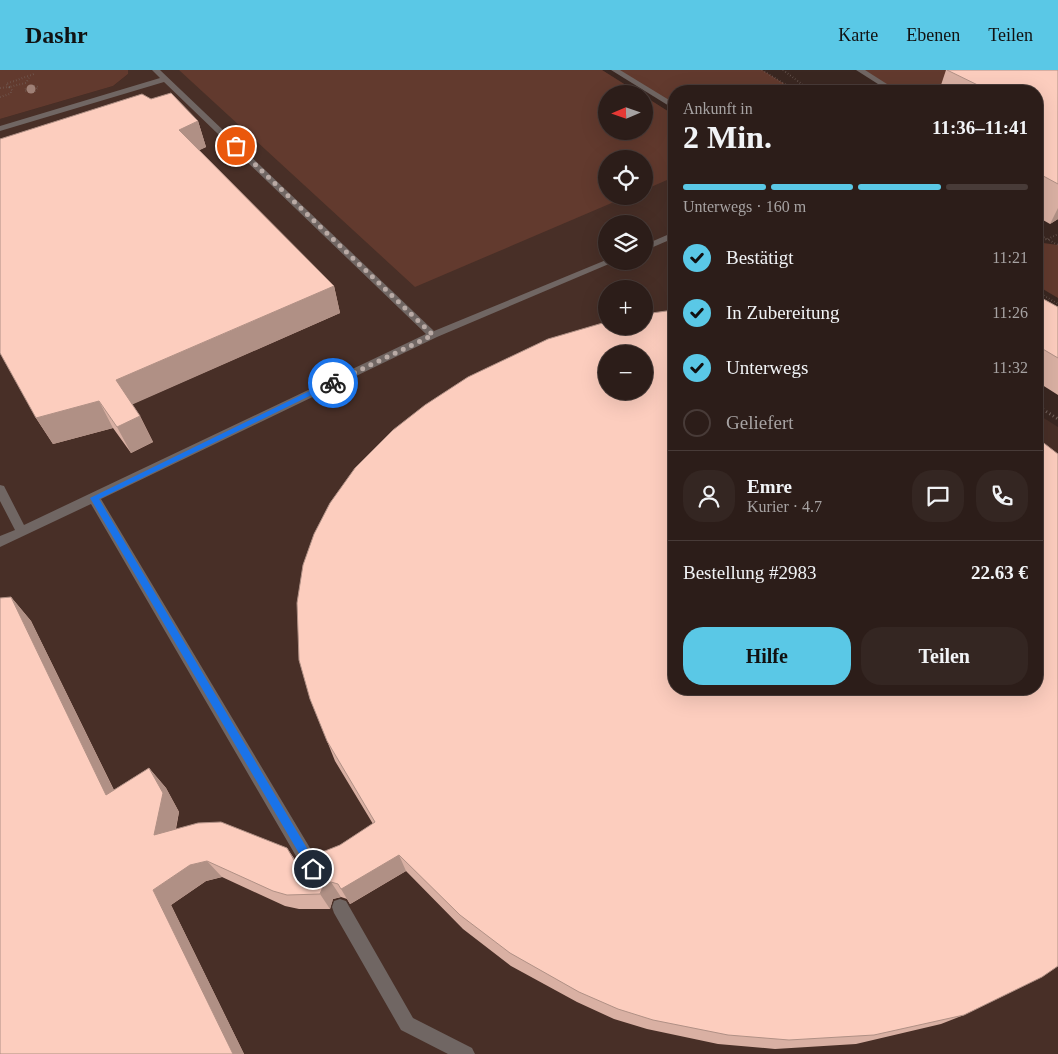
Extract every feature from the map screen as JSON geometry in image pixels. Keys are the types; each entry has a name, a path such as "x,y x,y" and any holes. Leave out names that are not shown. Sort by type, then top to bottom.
{"street":[{"path":"156,70 433,335"},
{"path":"615,70 668,103"},
{"path":"860,70 884,85"},
{"path":"0,129 165,79"},
{"path":"653,244 668,238"},
{"path":"0,542 433,335 598,266"},
{"path":"0,489 22,532"},
{"path":"94,498 313,869"},
{"path":"340,907 407,1024 466,1054"}],"path":[{"path":"762,70 786,85"},
{"path":"783,70 803,85"},
{"path":"0,99 10,94 12,90 6,84 8,82 34,74"},
{"path":"0,88 23,85 28,82 30,76"},
{"path":"23,85 28,87 36,86 38,88 29,92 25,91 28,87"},
{"path":"1043,239 1058,234"},
{"path":"1043,236 1058,245"},
{"path":"1043,295 1058,304"},
{"path":"1043,409 1058,419"}],"shaded area":[{"path":"0,70 128,70 128,74 113,86 0,119"},
{"path":"128,70 602,70 626,85 598,85 598,140 653,140 653,102 668,111 668,695 1043,695 1043,417 1058,427 1058,1054 0,1054 0,119 113,86 128,74"},
{"path":"179,70 602,70 626,85 598,85 598,140 653,140 653,102 668,111 668,180 653,186 653,150 598,150 598,205 607,205 415,287"},
{"path":"615,70 762,70 786,85 668,85 668,103 653,94 653,85 639,85"},
{"path":"860,70 1008,70 974,85 884,85"},
{"path":"1043,243 1058,245 1058,298 1043,289"}],"building":[{"path":"947,70 1058,70 1058,184 1043,176 1043,85 978,85"},
{"path":"171,93 198,121 179,130 334,286 116,380 140,416 117,427 99,401 36,418 0,353 0,139 142,94 151,99"},
{"path":"1043,299 1058,307 1058,358 1043,349"},
{"path":"668,311 668,695 1043,695 1043,442 1058,454 1058,966 1042,977 964,1015 874,1035 789,1040 728,1035 653,1020 618,1009 579,992 510,953 460,915 399,855 341,889 338,884 331,882 324,884 320,894 287,895 273,891 207,861 190,865 153,890 233,1054 0,1054 0,598 11,597 106,795 149,768 163,793 154,835 198,823 221,822 287,848 294,860 303,863 311,860 313,852 325,851 340,845 375,822 327,741 310,699 299,660 297,603 303,565 314,534 330,503 355,468 393,430 425,405 468,377 548,339 598,324 598,335 653,335 653,313"}],"way so far":[{"path":"236,146 433,335 333,383"}],"route":[{"path":"313,869 94,498 333,383"}]}
